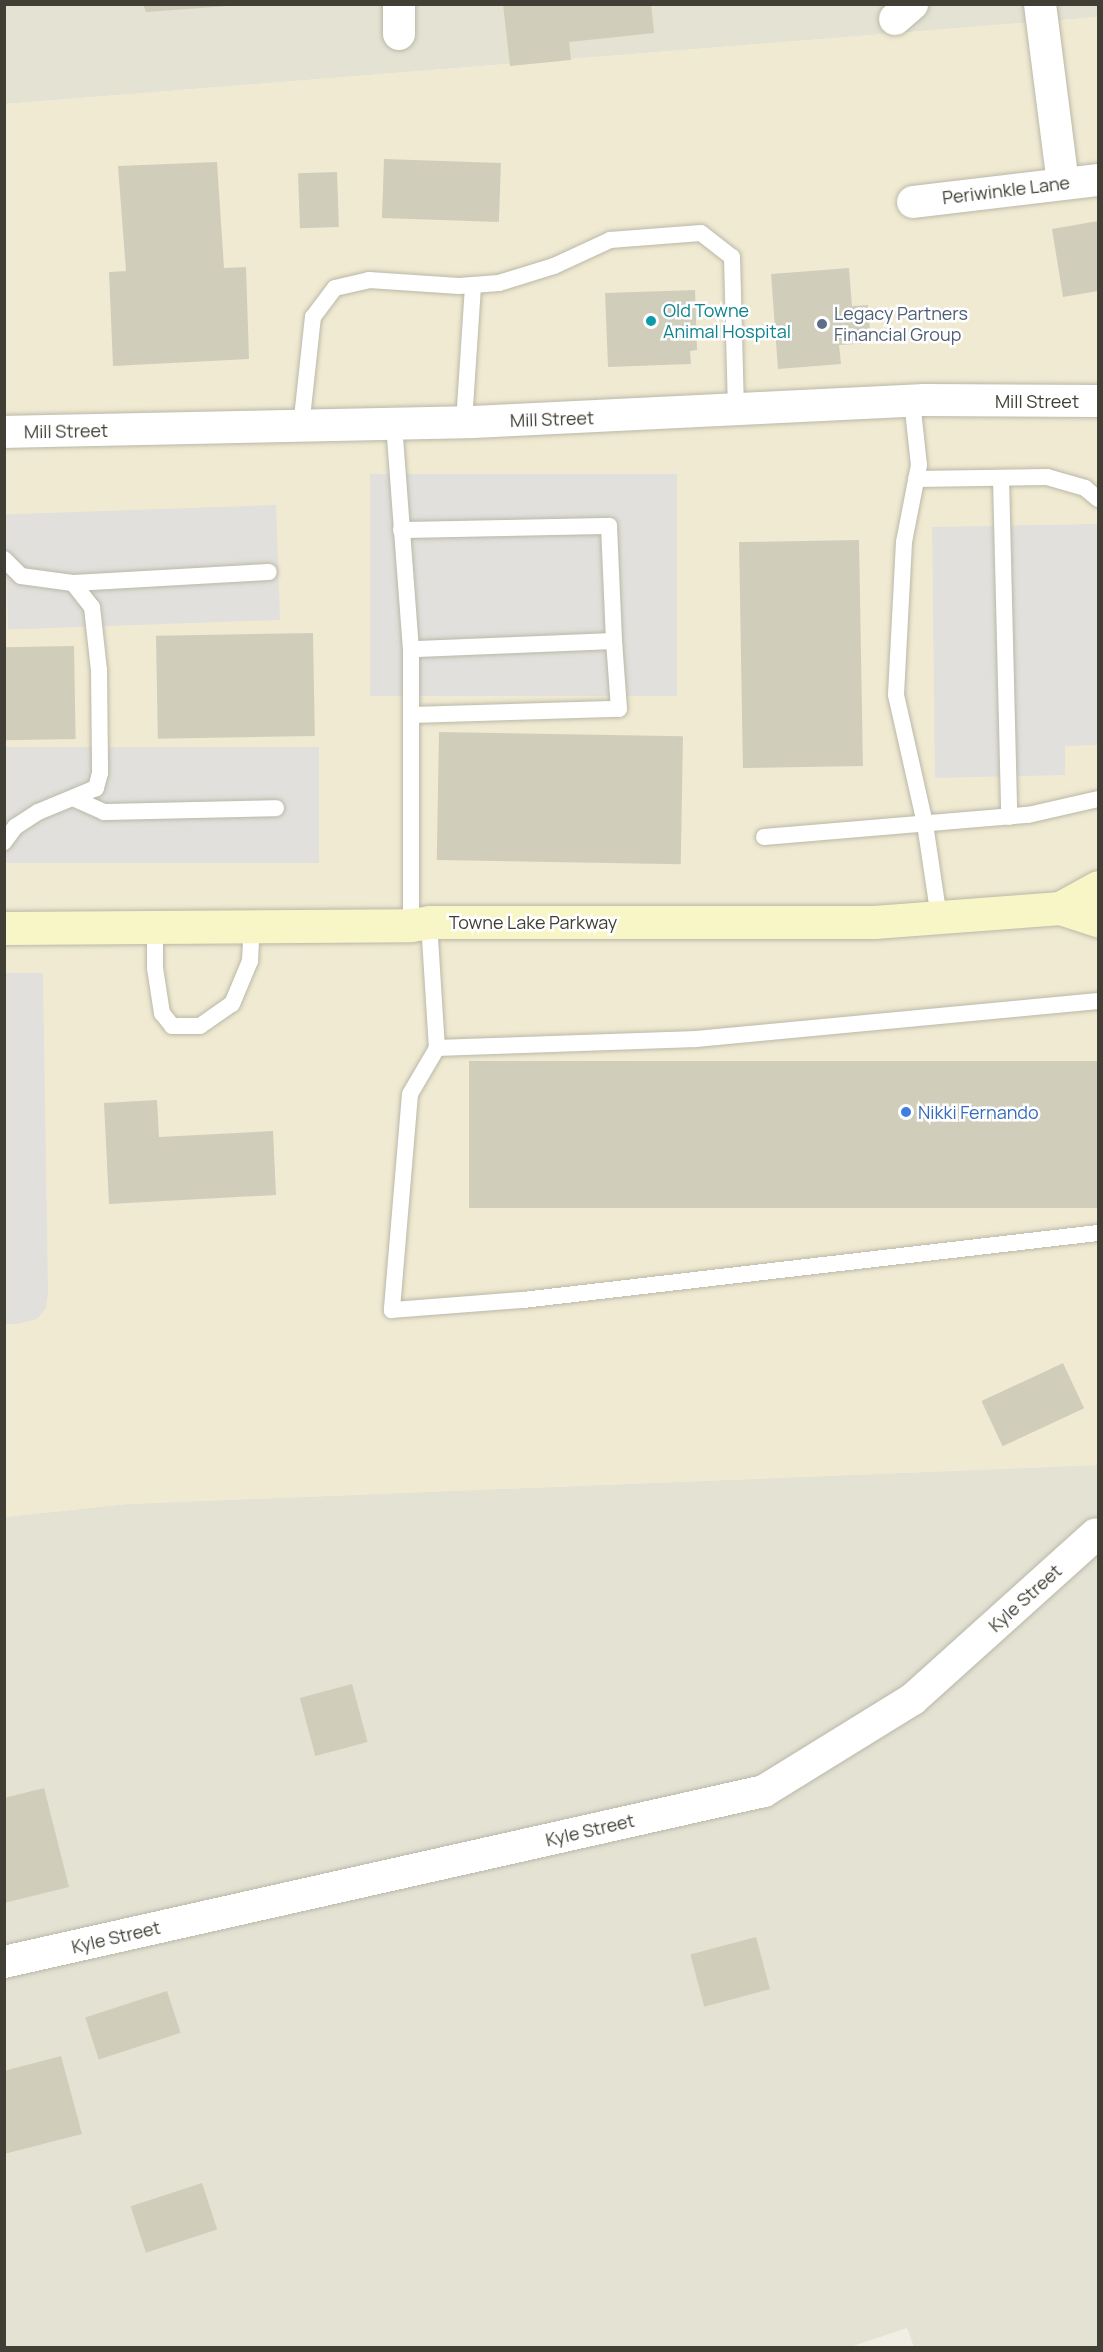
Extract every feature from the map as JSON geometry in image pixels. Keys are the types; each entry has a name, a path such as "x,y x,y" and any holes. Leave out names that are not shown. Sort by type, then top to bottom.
{"main road":[{"name":"Towne Lake Parkway","path":"1060,908 1098,888"},
{"name":"Towne Lake Parkway","path":"4,928 420,923 874,922 1060,908 1098,920"}],"street":[{"path":"1040,4 1063,183"},
{"name":"Periwinkle Lane","path":"913,202 1098,180"},
{"name":"Mill Street","path":"4,432 464,422 736,411 912,400 1098,401"},
{"name":"Kyle Street","path":"4,1962 764,1791 913,1699 1096,1534"}],"lane":[{"path":"301,427 313,317 335,288 369,280 473,285 499,283 554,266 610,240 701,233 732,257 736,411"},
{"path":"464,422 473,285"},
{"path":"912,400 918,465 904,542 896,695 925,824 939,918"},
{"path":"394,424 411,649 411,715 420,923 437,1048 410,1094 392,1310 523,1300 1098,1233"},
{"path":"916,479 1047,477 1085,489 1098,499"},
{"path":"1001,478 1010,817"},
{"path":"401,530 609,526 619,710 411,715"},
{"path":"4,559 21,576 74,583 269,572"},
{"path":"4,843 15,827 38,812 75,799 96,788 100,773 96,625 86,594 74,583"},
{"path":"411,649 614,641"},
{"path":"75,799 104,812 276,808"},
{"path":"765,837 1010,817 1098,799"},
{"path":"155,926 155,968 162,1013 172,1026 200,1026 232,1004 250,961 252,926"},
{"path":"437,1048 696,1039 1098,1001"}],"shaded area":[{"path":"5,5 1098,5 1098,17 5,104"},
{"path":"1098,17 1098,1465 127,1504 5,1517 5,104"},
{"path":"370,474 677,474 677,696 370,696"},
{"path":"276,505 280,620 8,629 4,514"},
{"path":"1098,524 1098,745 1065,746 1065,775 935,778 932,527"},
{"path":"4,747 319,747 319,863 4,863"},
{"path":"5,973 43,973 48,1293 46,1308 37,1319 17,1324 4,1324"},
{"path":"1098,1465 1098,2347 914,2347 907,2328 847,2348 5,2348 5,1517 127,1504"}],"building":[{"path":"143,4 228,4 228,6 146,12"},
{"path":"503,4 651,4 654,33 569,42 571,60 510,66"},
{"path":"384,159 501,163 499,222 382,218"},
{"path":"217,162 224,268 246,267 249,359 113,366 109,272 126,271 118,166"},
{"path":"337,172 339,227 300,228 298,173"},
{"path":"1098,221 1098,291 1063,297 1052,229"},
{"name":"Legacy Partners Financial Group","path":"849,268 852,306 868,305 871,343 839,345 841,364 778,369 771,274"},
{"name":"Old Towne Animal Hospital","path":"695,290 697,350 690,351 691,364 608,367 605,293"},
{"path":"859,540 863,766 743,768 739,542"},
{"path":"313,633 315,736 158,739 156,636"},
{"path":"74,646 76,739 6,740 4,647"},
{"path":"439,732 683,736 681,864 437,860"},
{"path":"469,1061 1098,1061 1098,1208 469,1208"},
{"path":"157,1100 159,1137 273,1131 276,1195 109,1204 104,1103"},
{"path":"1063,1363 1084,1408 1003,1446 981,1401"},
{"path":"352,1684 368,1742 315,1756 300,1698"},
{"path":"44,1788 69,1887 4,1903 4,1798"},
{"path":"756,1937 770,1989 704,2007 690,1955"},
{"path":"167,1991 181,2033 99,2059 85,2018"},
{"path":"61,2056 82,2134 4,2154 4,2071"},
{"path":"202,2183 217,2230 146,2253 131,2206"}],"place":[{"name":"Old Towne Animal Hospital","path":"651,321"},
{"name":"Legacy Partners Financial Group","path":"822,324"},
{"name":"Nikki Fernando","path":"906,1112"}]}
